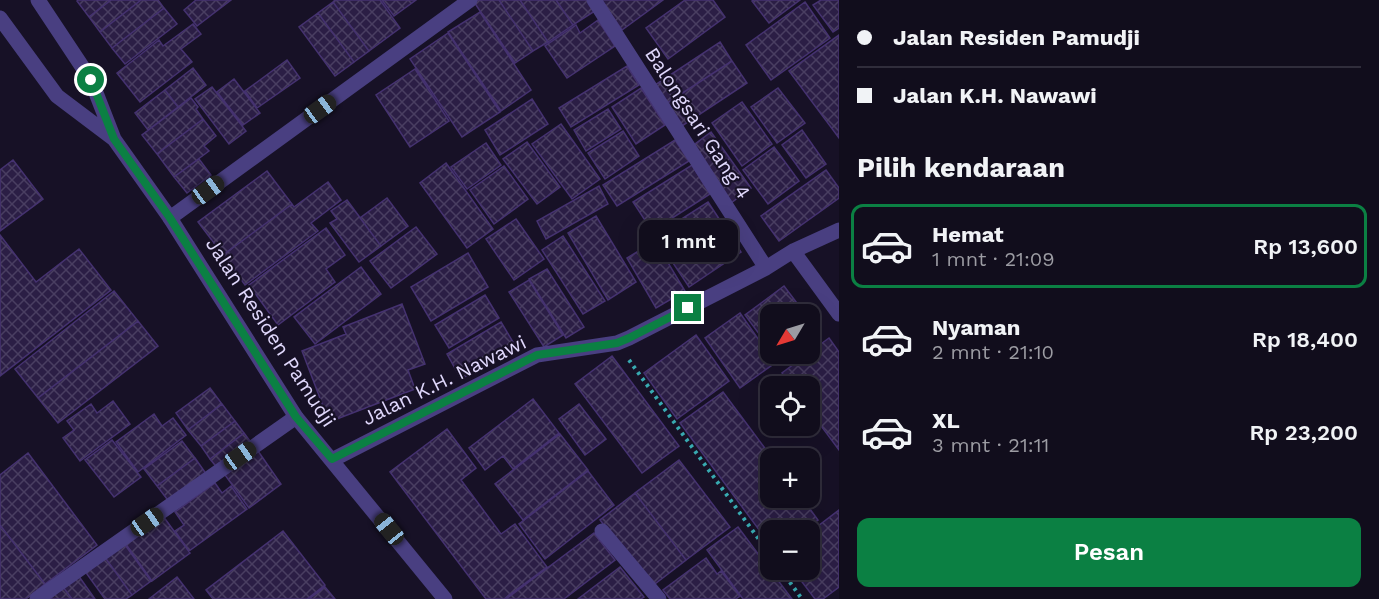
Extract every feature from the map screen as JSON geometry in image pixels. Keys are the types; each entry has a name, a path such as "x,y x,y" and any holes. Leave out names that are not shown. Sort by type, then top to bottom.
{"street":[{"name":"Jalan Residen Pamudji","path":"38,0 91,80 114,139 170,218 296,417 445,599"},
{"path":"170,218 470,0"},
{"name":"Balongsari Gang 4","path":"594,0 766,268"},
{"name":"Jalan Residen Pamudji","path":"0,18 57,96 114,139"},
{"name":"Jalan K.H. Nawawi","path":"332,459 537,355 617,343 629,338 766,268 793,251 839,230"},
{"path":"793,251 839,314"},
{"path":"37,599 296,417"},
{"path":"602,531 659,599"}],"path":[{"path":"617,343 760,541"},
{"path":"788,580 802,599"}],"building":[{"path":"78,0 111,0 89,17"},
{"path":"111,0 141,0 100,32 89,17"},
{"path":"141,0 158,0 164,8 112,48 100,32"},
{"path":"196,0 231,0 197,26 184,10"},
{"path":"335,0 380,0 400,28 369,51 333,2"},
{"path":"382,0 416,0 394,16"},
{"path":"499,0 533,51 515,63 474,2"},
{"path":"499,0 520,0 548,42 533,51"},
{"path":"520,0 556,0 573,25 548,42"},
{"path":"556,0 592,0 598,9 573,25"},
{"path":"601,0 663,0 622,30"},
{"path":"685,0 713,0 725,17 668,59 646,28"},
{"path":"800,0 769,23 752,1"},
{"path":"821,0 839,0 839,28 833,32 813,5"},
{"path":"333,2 369,51 354,62 318,13"},
{"path":"805,2 830,38 771,80 746,45"},
{"path":"164,8 177,24 125,64 112,48"},
{"path":"480,12 531,90 501,111 448,32"},
{"path":"318,13 354,62 335,76 299,27"},
{"path":"598,20 615,46 567,78 545,46 576,25 580,33"},
{"path":"193,24 201,34 181,49 192,62 140,102 117,73 159,40 163,46"},
{"path":"448,33 500,112 462,137 410,59"},
{"path":"839,35 839,138 789,71"},
{"path":"720,42 732,61 667,103 655,85"},
{"path":"287,60 300,78 257,108 245,91"},
{"path":"732,61 747,83 682,126 667,103"},
{"path":"627,66 639,85 571,127 559,108"},
{"path":"193,68 206,85 178,107 165,90"},
{"path":"415,69 449,121 410,147 376,95"},
{"path":"234,79 260,113 243,125 217,92"},
{"path":"212,87 246,131 229,144 195,99"},
{"path":"641,88 665,125 636,144 612,107"},
{"path":"778,88 805,123 777,143 751,107"},
{"path":"165,90 178,107 148,130 135,113"},
{"path":"191,98 203,119 157,154 142,135"},
{"path":"532,99 548,124 500,155 485,130"},
{"path":"742,102 772,144 742,166 712,123"},
{"path":"608,109 621,129 586,151 574,130"},
{"path":"203,119 216,136 204,146 209,151 174,177 157,154"},
{"path":"561,124 600,179 572,199 532,144"},
{"path":"802,130 826,164 806,178 782,145"},
{"path":"623,131 639,156 605,179 588,153"},
{"path":"711,132 751,188 731,203 691,147"},
{"path":"675,140 689,161 617,206 603,185"},
{"path":"527,142 560,187 537,204 503,159"},
{"path":"486,143 501,165 467,189 451,167"},
{"path":"774,147 799,181 768,204 743,170"},
{"path":"199,159 211,175 187,193 174,177"},
{"path":"13,160 43,199 0,231 0,170"},
{"path":"446,163 493,229 467,248 420,183"},
{"path":"692,165 710,194 652,231 633,202"},
{"path":"504,166 528,199 494,224 470,190"},
{"path":"826,170 839,188 839,198 779,241 761,216"},
{"path":"267,171 292,204 223,255 198,222"},
{"path":"328,182 341,200 311,223 318,231 245,285 223,255 292,204 294,207"},
{"path":"599,186 608,204 546,239 537,221"},
{"path":"387,198 408,226 381,246 360,218"},
{"path":"347,200 381,246 359,262 330,223 337,219 331,211"},
{"path":"708,202 741,252 689,287 655,236"},
{"path":"596,216 636,282 608,300 568,233"},
{"path":"516,219 544,259 514,280 486,239"},
{"path":"416,227 437,254 391,288 370,261"},
{"path":"326,228 345,255 326,269 335,282 278,325 249,285"},
{"path":"0,235 36,282 79,249 111,290 0,376"},
{"path":"563,236 605,301 583,314 542,250"},
{"path":"655,241 685,291 656,308 627,258"},
{"path":"468,253 488,287 431,321 411,287"},
{"path":"361,267 381,294 315,344 294,317"},
{"path":"547,269 584,327 566,338 529,279"},
{"path":"529,280 563,335 544,347 509,292"},
{"path":"784,286 798,304 760,304 760,335 745,315"},
{"path":"114,291 138,321 38,398 15,369"},
{"path":"485,295 499,318 449,348 435,325"},
{"path":"402,304 425,364 408,370 415,389 329,422 302,351 346,334 343,327"},
{"path":"740,313 760,342 760,364 774,364 740,388 705,338"},
{"path":"138,321 158,346 58,423 38,398"},
{"path":"501,322 516,347 461,379 447,354"},
{"path":"696,335 729,381 677,419 644,373"},
{"path":"829,338 839,352 839,450 820,424 820,376 784,376 782,373 794,364 820,364 820,345"},
{"path":"612,356 679,446 642,473 575,384"},
{"path":"210,388 222,404 188,430 176,413"},
{"path":"723,392 765,448 760,448 760,508 809,508 818,520 760,520 760,531 680,423"},
{"path":"533,399 559,433 513,469 503,456 485,470 469,448"},
{"path":"113,401 130,424 80,461 63,438 74,430 67,421 91,404 97,413"},
{"path":"222,404 235,421 201,446 188,430"},
{"path":"579,404 606,439 585,455 559,419"},
{"path":"154,414 162,426 173,418 186,435 138,472 116,442"},
{"path":"235,421 244,433 210,459 201,446"},
{"path":"447,429 476,468 461,480 501,534 515,524 547,567 504,599 486,599 390,472"},
{"path":"244,433 253,445 219,470 210,459"},
{"path":"560,434 588,470 523,520 495,484"},
{"path":"112,440 141,477 114,497 85,460"},
{"path":"182,441 195,458 157,486 144,469"},
{"path":"258,451 281,484 249,508 225,475"},
{"path":"28,453 97,545 45,584 0,525 0,475"},
{"path":"195,458 207,475 170,503 157,486"},
{"path":"679,460 730,527 686,560 635,493"},
{"path":"588,471 614,505 545,559 519,524"},
{"path":"215,483 222,493 231,486 247,509 189,551 175,531 184,525 175,512"},
{"path":"635,493 686,560 651,587 600,520"},
{"path":"839,510 839,587 823,599 815,599 801,580 820,580 820,524"},
{"path":"163,516 190,553 152,581 125,543"},
{"path":"0,525 45,584 26,599 0,599"},
{"path":"738,527 760,556 760,580 778,580 792,599 743,599 707,550"},
{"path":"283,531 325,585 307,599 213,599 206,590"},
{"path":"594,533 615,560 564,599 506,599"},
{"path":"123,542 151,581 132,595 104,556"},
{"path":"104,556 132,595 126,599 105,599 84,570"},
{"path":"706,558 717,574 721,571 740,596 736,599 670,599 663,590"},
{"path":"620,567 644,597 641,599 578,599"},
{"path":"78,575 95,599 72,599 63,587"},
{"path":"177,577 194,599 149,599"},
{"path":"63,587 72,599 50,599"},
{"path":"325,587 335,599 309,599"}],"route":[{"path":"91,80 114,139 170,218 296,417 332,459 537,355 617,343 688,308"}]}
